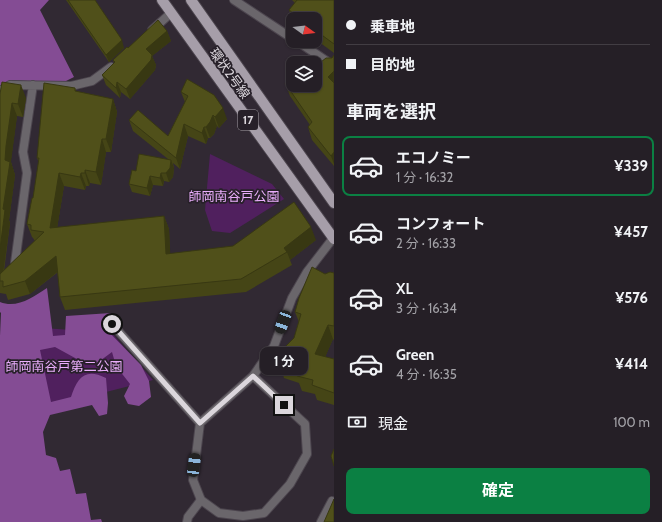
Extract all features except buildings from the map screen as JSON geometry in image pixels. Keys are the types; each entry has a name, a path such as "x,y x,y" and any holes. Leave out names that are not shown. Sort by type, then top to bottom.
{"main road":[{"name":"環状2号線","path":"162,0 334,238"},
{"name":"環状2号線","path":"191,0 334,203"}],"street":[{"path":"236,1 286,34"},
{"path":"143,38 171,13"},
{"path":"307,48 334,66"},
{"path":"0,91 10,84 71,86 92,82 116,63"},
{"path":"15,264 27,173 23,152 33,85"},
{"path":"253,376 305,424 307,454 290,484 264,513 243,516 219,513 201,500 192,480 200,423 253,376 274,346 292,298 307,272 334,238"},
{"path":"112,324 200,423"},
{"path":"187,522 188,516 201,500"},
{"path":"321,522 332,501"}],"green space":[{"name":"師岡南谷戸公園","path":"210,154 272,184 284,199 230,233 212,231 205,210"},
{"name":"師岡南谷戸第二公園","path":"102,322 153,380 24,413 30,327 71,330"}],"shaded area":[{"path":"0,0 49,0 40,10 74,77 62,83 10,80 0,87"},
{"path":"47,288 53,336 65,335 66,316 111,313 115,318 103,326 141,365 149,381 151,397 139,406 128,404 124,396 130,384 116,366 112,352 97,363 86,364 55,347 40,350 51,402 71,397 76,384 83,376 87,374 99,375 106,378 108,403 107,414 99,416 92,405 50,415 43,432 46,455 56,458 60,471 70,469 76,494 86,493 91,520 101,519 102,522 0,522 0,302 6,304 19,303"}],"route":[{"path":"112,324 200,423 253,376 284,405"}]}
